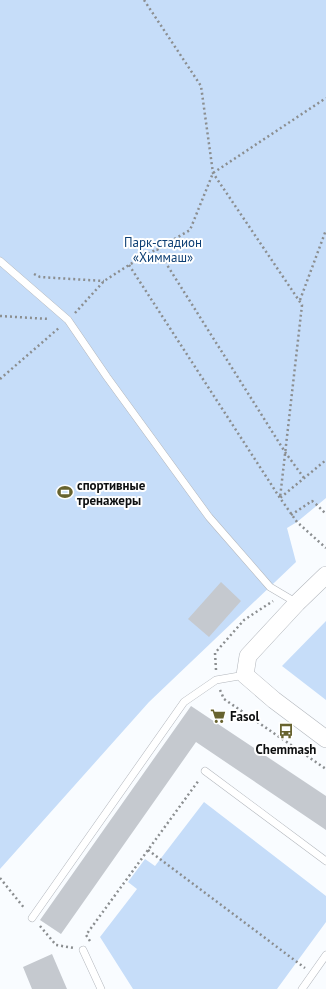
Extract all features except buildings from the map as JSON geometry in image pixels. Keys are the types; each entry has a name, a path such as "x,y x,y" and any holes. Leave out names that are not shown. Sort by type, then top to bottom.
{"street":[{"path":"326,575 297,603 248,656 245,675 274,700 326,739"}],"lane":[{"path":"0,261 68,320 107,377 209,518 270,587 297,603"},
{"path":"32,918 184,702 216,680 245,675"},
{"path":"205,771 326,861"},
{"path":"83,950 101,989"},
{"path":"302,989 326,955"}],"path":[{"path":"144,0 201,86 213,173 302,304 280,498"},
{"path":"0,379 68,320 104,282 129,265 190,230 213,173 326,98"},
{"path":"299,301 326,230"},
{"path":"157,249 285,452 304,478"},
{"path":"129,265 291,515 326,548"},
{"path":"34,273 40,277 104,282"},
{"path":"0,316 68,320"},
{"path":"280,498 326,460"},
{"path":"291,515 312,501 326,514"},
{"path":"0,878 56,945 83,950 92,945 86,935 205,771"},
{"path":"148,850 313,974"}],"green space":[{"name":"Парк-стадион «Химмаш»","path":"0,0 326,0 326,498 297,522 287,528 296,562 149,702 0,869"},
{"path":"326,621 326,700 282,666"},
{"path":"204,802 326,896 326,922 277,989 133,989 100,937 137,889 128,882 145,859 155,866"}],"place":[{"name":"спортивные тренажеры","path":"65,492"},
{"name":"Fasol","path":"218,716"},
{"name":"Chemmash","path":"286,731"}]}
